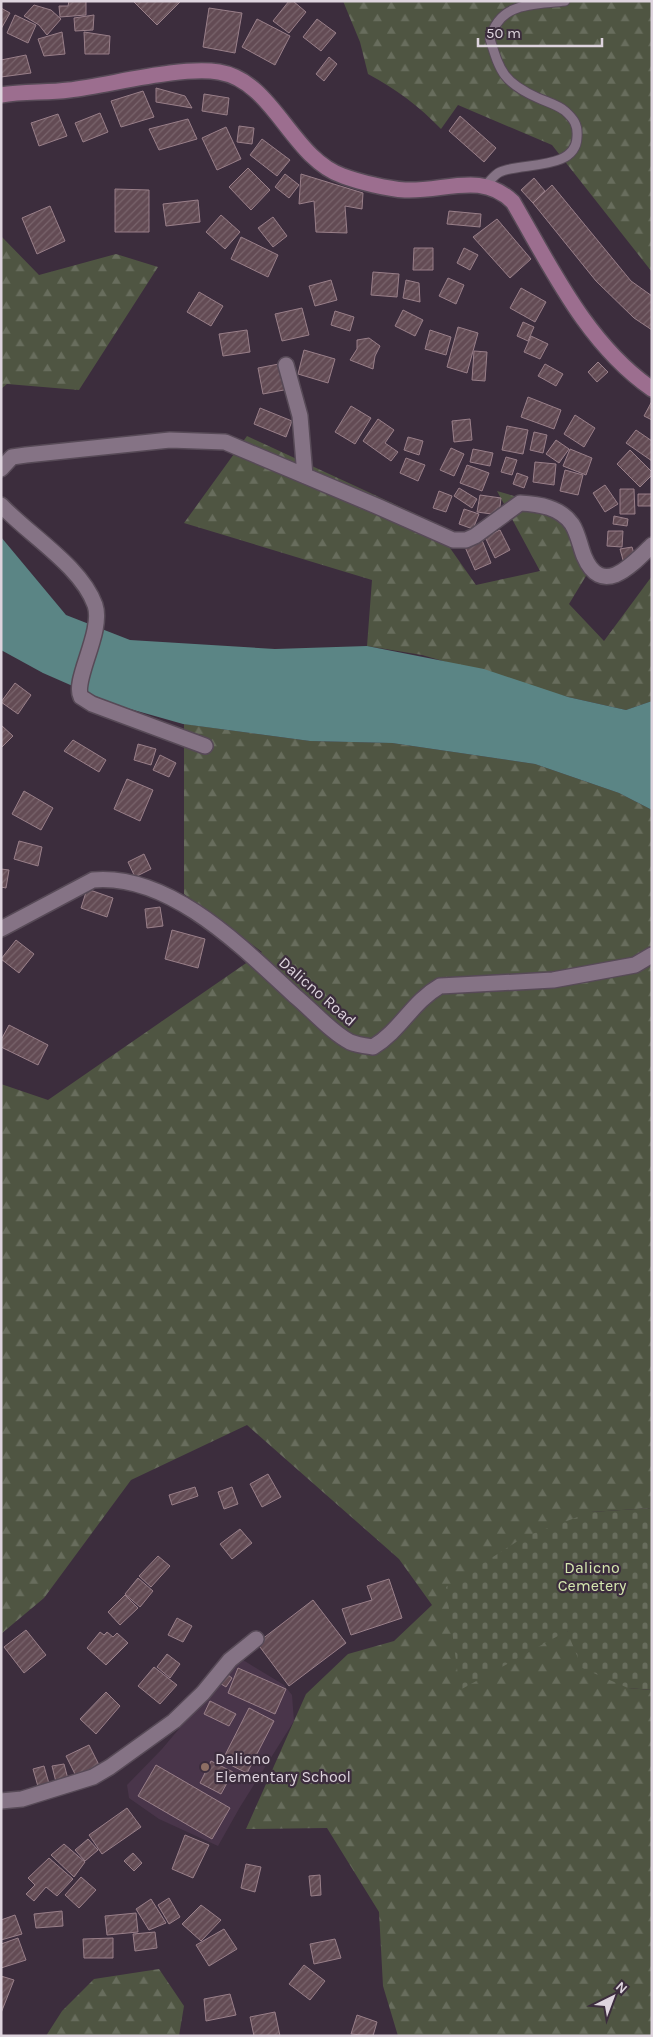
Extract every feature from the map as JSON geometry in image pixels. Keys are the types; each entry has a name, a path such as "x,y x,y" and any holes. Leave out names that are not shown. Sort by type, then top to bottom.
{"main road":[{"path":"1,95 53,92 170,74 217,72 235,76 253,88 308,152 326,169 335,173 405,190 486,185 503,192 513,202 571,303 610,351 652,389"}],"street":[{"path":"286,365 300,416 304,476"},
{"path":"1,469 12,457 26,454 170,440 201,439 224,442 453,540 475,536 520,503 551,508 572,524 585,558 593,570 611,577 629,568 652,545"},
{"path":"1,505 69,568 88,589 96,607 96,630 79,687 81,697 92,704 205,746"},
{"name":"Dalicno Road","path":"1,929 93,880 108,879 140,885 181,904 229,935 332,1028 350,1042 373,1047 389,1038 416,1005 429,992 440,986 553,980 635,965 652,955"},
{"path":"1,1801 22,1799 93,1777 110,1767 174,1722 204,1693 230,1660 256,1640"}],"lane":[{"path":"486,185 499,172 554,162 566,157 577,144 578,132 574,118 561,108 526,92 504,76 499,68 490,39 500,17 516,8 565,1"}],"shaded area":[{"path":"1,537 66,615 130,640 275,649 367,646 484,669 568,697 626,710 652,701 652,810 619,793 535,764 392,743 310,741 183,724 116,705 43,673 1,650"},
{"name":"Dalicno Elementary School","path":"237,1660 243,1660 284,1685 292,1695 294,1721 218,1846 159,1819 129,1798 127,1785 162,1749"}],"green space":[{"path":"343,1 652,1 652,272 552,145 458,105 441,129 407,99 368,74 360,42"},
{"path":"1,236 39,275 116,254 158,267 79,390 7,384 1,389"},
{"path":"247,436 431,521 476,585 540,571 497,491 562,510 589,571 569,604 604,641 652,576 652,701 626,710 568,697 422,655 367,646 372,580 184,523"},
{"path":"184,724 310,741 392,743 535,764 619,793 652,810 652,1508 591,1512 567,1631 628,1688 652,1690 652,2036 398,2036 383,1986 379,1912 327,1828 246,1829 306,1694 348,1654 394,1641 432,1605 399,1559 247,1425 131,1480 44,1598 1,1634 1,1084 48,1100 262,952 184,894"},
{"name":"Dalicno Cemetery","path":"652,1508 652,1690 628,1688 582,1668 567,1631 460,1690 446,1587 524,1537 591,1512"},
{"path":"159,1969 184,2006 179,2036 46,2036 62,2011 94,1979"}],"building":[{"path":"69,1 86,1 86,15 60,17 59,6 68,6"},
{"path":"133,1 181,1 157,25"},
{"path":"289,1 293,1 306,12 289,33 273,21"},
{"path":"34,5 51,10 61,19 47,35 39,25 24,16"},
{"path":"1,8 10,13 1,29"},
{"path":"209,8 242,13 235,53 203,47"},
{"path":"15,15 36,25 28,43 7,33"},
{"path":"94,15 93,30 75,31 74,18"},
{"path":"257,19 290,36 275,65 242,47"},
{"path":"317,19 336,33 321,51 303,37"},
{"path":"62,32 65,54 44,56 38,39"},
{"path":"84,32 110,36 109,54 85,54"},
{"path":"26,55 31,73 1,77 1,60"},
{"path":"329,57 337,64 324,81 316,74"},
{"path":"156,88 185,96 192,108 156,102"},
{"path":"143,91 154,117 121,127 111,101"},
{"path":"204,94 229,98 227,115 202,111"},
{"path":"100,113 108,132 83,142 75,123"},
{"path":"58,114 67,136 39,146 31,123"},
{"path":"460,116 496,148 484,162 449,131"},
{"path":"188,119 197,139 159,150 149,129"},
{"path":"239,126 254,128 252,144 237,142"},
{"path":"226,127 241,159 217,170 202,138"},
{"path":"262,139 290,160 277,176 250,155"},
{"path":"248,168 270,190 251,210 229,187"},
{"path":"285,174 299,185 289,198 275,187"},
{"path":"301,174 363,193 362,209 345,206 347,233 316,232 314,201 299,204"},
{"path":"534,178 545,191 533,203 521,190"},
{"path":"552,185 631,281 652,296 652,330 634,318 596,281 533,203"},
{"path":"115,189 149,190 149,232 115,232"},
{"path":"198,200 200,222 166,226 163,204"},
{"path":"50,206 65,241 37,254 22,218"},
{"path":"449,211 481,214 480,227 447,224"},
{"path":"221,215 240,232 225,249 206,232"},
{"path":"273,217 287,236 273,247 258,228"},
{"path":"497,219 531,259 510,278 473,237"},
{"path":"241,237 278,255 268,277 231,259"},
{"path":"414,248 433,248 433,270 413,270"},
{"path":"464,248 478,255 470,270 457,263"},
{"path":"373,272 399,274 397,297 371,295"},
{"path":"448,278 464,285 456,304 439,296"},
{"path":"331,280 337,300 315,306 309,286"},
{"path":"406,280 419,283 420,302 403,298"},
{"path":"521,288 546,302 535,322 510,308"},
{"path":"199,292 223,306 211,326 187,312"},
{"path":"302,308 309,335 282,341 275,314"},
{"path":"403,310 423,320 415,336 395,326"},
{"path":"335,311 354,317 350,331 331,325"},
{"path":"523,322 534,327 528,341 517,336"},
{"path":"458,327 478,333 467,373 447,367"},
{"path":"247,330 250,352 223,356 219,334"},
{"path":"430,330 451,337 446,355 425,349"},
{"path":"531,336 548,344 540,359 524,352"},
{"path":"369,338 380,346 375,356 373,369 350,360 357,349 357,340"},
{"path":"304,350 335,359 328,383 298,374"},
{"path":"474,351 487,352 485,381 472,380"},
{"path":"598,362 608,372 597,382 588,372"},
{"path":"284,363 289,389 263,394 258,368"},
{"path":"545,364 563,374 556,386 538,376"},
{"path":"528,397 561,410 554,429 521,417"},
{"path":"652,401 652,420 644,416"},
{"path":"351,406 371,418 355,444 335,432"},
{"path":"260,408 292,421 286,437 254,424"},
{"path":"575,415 595,428 584,447 564,434"},
{"path":"378,419 394,430 385,443 398,452 391,461 363,441"},
{"path":"470,419 472,440 454,442 452,421"},
{"path":"507,426 528,430 523,454 502,450"},
{"path":"636,430 652,441 652,461 626,443"},
{"path":"534,432 547,435 543,453 530,450"},
{"path":"408,437 423,441 419,455 404,450"},
{"path":"556,440 569,449 559,463 546,454"},
{"path":"451,448 464,454 454,476 440,470"},
{"path":"473,449 493,453 490,466 470,462"},
{"path":"570,449 592,458 586,475 563,466"},
{"path":"630,450 652,472 652,475 640,487 617,464"},
{"path":"506,457 517,460 512,475 501,472"},
{"path":"406,458 425,465 418,481 400,473"},
{"path":"535,462 556,464 554,485 533,482"},
{"path":"467,465 489,473 482,491 460,483"},
{"path":"565,470 583,475 578,495 560,491"},
{"path":"517,473 528,477 524,488 513,484"},
{"path":"605,485 618,504 605,512 593,493"},
{"path":"459,488 477,499 472,508 454,496"},
{"path":"620,489 634,489 635,514 620,514"},
{"path":"439,491 452,496 446,512 433,508"},
{"path":"638,494 652,494 652,506 638,506"},
{"path":"480,495 501,498 499,515 477,512"},
{"path":"464,509 479,514 473,529 459,524"},
{"path":"614,516 628,519 627,526 613,524"},
{"path":"500,530 510,550 495,558 485,537"},
{"path":"608,531 623,531 622,547 607,546"},
{"path":"482,540 491,563 475,570 465,547"},
{"path":"632,547 635,557 623,560 620,549"},
{"path":"15,683 31,695 18,714 1,702"},
{"path":"1,725 13,736 1,748"},
{"path":"73,740 106,760 99,772 64,751"},
{"path":"138,744 156,749 151,765 134,760"},
{"path":"160,755 176,763 169,777 153,770"},
{"path":"127,779 153,790 140,821 114,809"},
{"path":"24,791 53,808 41,830 12,814"},
{"path":"19,841 42,847 38,866 14,859"},
{"path":"144,854 151,869 135,877 128,862"},
{"path":"1,869 9,870 6,888 1,887"},
{"path":"87,889 113,898 107,917 81,908"},
{"path":"160,907 163,926 147,928 145,909"},
{"path":"172,930 205,939 198,968 165,959"},
{"path":"16,940 34,954 19,973 1,959"},
{"path":"9,1025 48,1045 38,1065 1,1047 1,1040"},
{"path":"268,1474 281,1497 262,1507 250,1484"},
{"path":"195,1487 198,1496 172,1505 169,1495"},
{"path":"232,1487 238,1504 224,1509 218,1492"},
{"path":"240,1529 252,1543 232,1559 220,1544"},
{"path":"158,1556 170,1566 151,1587 139,1576"},
{"path":"138,1578 153,1591 140,1607 125,1594"},
{"path":"389,1579 402,1618 351,1635 342,1609 372,1600 367,1586"},
{"path":"125,1595 138,1608 120,1625 108,1612"},
{"path":"313,1600 346,1643 289,1686 257,1643"},
{"path":"177,1618 192,1626 183,1642 168,1635"},
{"path":"26,1630 46,1655 24,1673 4,1647"},
{"path":"100,1632 104,1635 107,1632 113,1637 117,1633 128,1643 106,1665 87,1648"},
{"path":"167,1654 180,1664 170,1678 157,1667"},
{"path":"154,1667 177,1685 160,1704 138,1686"},
{"path":"238,1668 286,1689 275,1714 228,1693"},
{"path":"224,1672 232,1678 226,1687 218,1682"},
{"path":"106,1692 120,1706 96,1734 80,1719"},
{"path":"210,1701 236,1714 229,1726 204,1714"},
{"path":"249,1708 274,1721 247,1773 222,1761"},
{"path":"89,1745 99,1765 76,1776 66,1756"},
{"path":"211,1761 233,1772 221,1794 200,1783"},
{"path":"64,1764 68,1779 56,1782 52,1766"},
{"path":"156,1765 230,1808 212,1839 138,1796"},
{"path":"44,1766 50,1787 39,1790 33,1769"},
{"path":"127,1808 141,1827 102,1854 89,1835"},
{"path":"185,1835 209,1845 193,1878 172,1869"},
{"path":"88,1839 98,1850 85,1861 75,1850"},
{"path":"64,1844 85,1862 74,1877 51,1855"},
{"path":"133,1853 142,1863 134,1871 124,1861"},
{"path":"49,1858 73,1879 57,1896 46,1887 34,1901 26,1894 35,1885 28,1878"},
{"path":"246,1864 261,1867 255,1892 241,1888"},
{"path":"320,1875 321,1895 311,1896 309,1876"},
{"path":"81,1877 96,1890 79,1908 65,1895"},
{"path":"169,1898 180,1917 169,1924 158,1905"},
{"path":"151,1899 166,1923 149,1930 136,1909"},
{"path":"201,1905 221,1920 201,1941 182,1924"},
{"path":"62,1911 63,1926 36,1928 34,1914"},
{"path":"136,1913 138,1932 107,1935 105,1916"},
{"path":"15,1915 22,1934 1,1940 1,1920"},
{"path":"224,1929 237,1949 209,1966 196,1945"},
{"path":"155,1932 157,1948 135,1951 133,1934"},
{"path":"18,1938 26,1960 1,1968 1,1944"},
{"path":"113,1938 113,1958 84,1958 83,1939"},
{"path":"335,1939 341,1958 314,1964 310,1944"},
{"path":"304,1965 325,1981 310,2000 289,1984"},
{"path":"1,1976 14,1980 1,2013"},
{"path":"230,1994 236,2015 206,2021 204,1999"},
{"path":"275,2012 280,2036 254,2036 250,2017"},
{"path":"357,2015 377,2022 373,2036 351,2034"}],"place":[{"name":"Dalicno Elementary School","path":"205,1767"}]}
